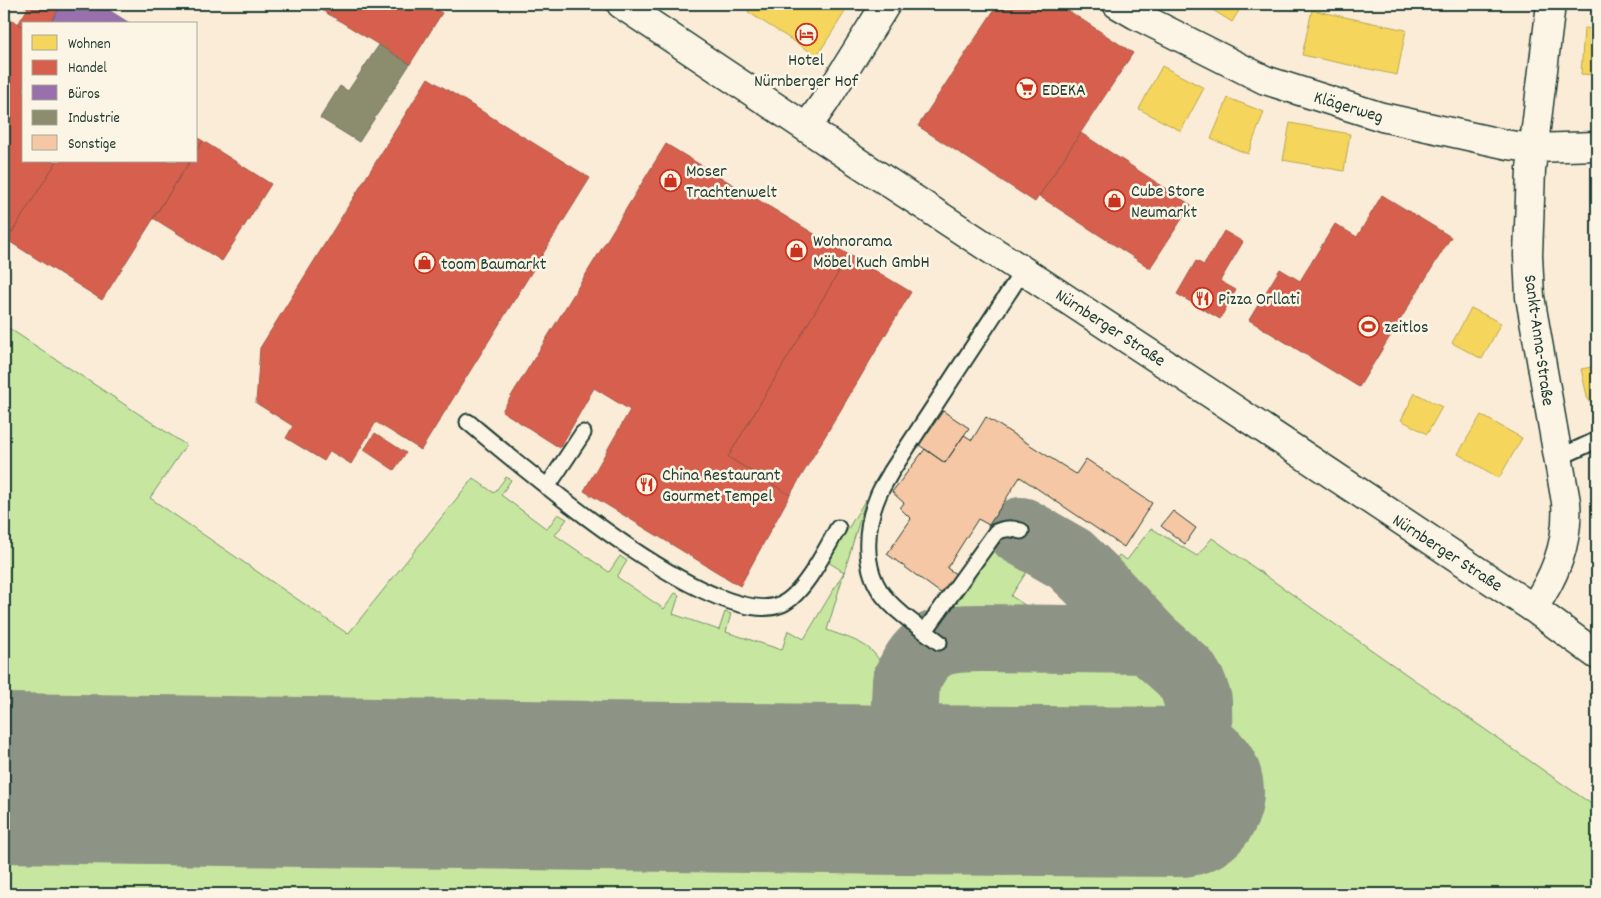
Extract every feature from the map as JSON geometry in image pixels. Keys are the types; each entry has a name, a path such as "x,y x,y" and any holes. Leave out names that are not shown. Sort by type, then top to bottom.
{"street":[{"name":"Nürnberger Straße","path":"621,4 1024,269 1533,608 1597,655"},
{"path":"807,127 886,4"},
{"name":"Klägerweg","path":"1117,4 1265,80 1382,117 1490,141 1533,148 1597,146"},
{"name":"Sankt-Anna-Straße","path":"1533,608 1544,593 1557,567 1565,538 1567,507 1530,297 1529,246 1533,148 1551,4"}],"lane":[{"path":"939,642 884,596 874,582 869,564 868,542 873,514 878,496 891,472 1024,269"},
{"path":"468,422 547,487 636,552 696,588 747,607 760,608 782,604 795,594 809,576 838,528"},
{"path":"547,487 583,433"},
{"path":"1558,458 1597,440"},
{"path":"925,631 996,532 1011,528 1021,531"}],"green space":[{"path":"4,325 186,445 150,498 348,634 473,478 494,493 506,477 511,480 501,495 547,529 558,514 567,519 555,535 609,572 620,556 627,561 617,577 664,609 675,593 679,595 673,614 719,630 725,612 731,614 726,632 782,650 788,630 804,639 844,572 828,562 866,499 827,630 867,647 872,651 883,668 889,687 891,708 889,740 886,749 872,762 847,768 4,757"},
{"path":"1151,528 1197,556 1212,538 1597,808 1597,894 4,894 4,799 1207,814 1208,724 1207,698 1204,685 1188,665 1102,579 1119,555 1127,560"},
{"path":"999,536 1037,556 1011,596 1059,627 1085,589 1125,628 940,626"},
{"path":"985,648 1123,648 1145,652 1162,663 1176,678 1188,700 1191,724 1190,752 1186,761 1181,766 1175,770 1165,772 1138,774 954,769 928,763 916,753 913,744 913,717 920,686 930,669 947,656"}],"building: Wohnen":[{"name":"Hotel Nürnberger Hof","path":"754,4 850,4 817,56 748,12"},
{"path":"1203,4 1243,4 1232,22"},
{"path":"1312,10 1406,30 1397,75 1302,55"},
{"path":"1584,28 1597,29 1597,75 1581,74"},
{"path":"1162,66 1204,88 1181,131 1139,109"},
{"path":"1228,98 1264,112 1248,154 1211,139"},
{"path":"1290,123 1350,134 1344,171 1283,160"},
{"path":"1471,308 1501,323 1482,359 1452,343"},
{"path":"1597,366 1597,400 1588,401 1581,369"},
{"path":"1415,393 1442,407 1427,434 1401,420"},
{"path":"1481,415 1522,438 1499,478 1458,454"}],"building: Handel":[{"path":"62,4 51,22 22,22 22,26 18,24 28,8 23,5"},
{"path":"312,4 425,4 442,13 410,64"},
{"name":"EDEKA","path":"998,4 1058,4 1133,53 1035,202 918,126"},
{"path":"4,15 22,26 22,162 56,162 7,240 4,238"},
{"name":"toom Baumarkt","path":"428,78 590,178 421,450 376,422 351,464 330,451 324,461 286,438 293,426 256,403 260,348"},
{"name":"Cube Store Neumarkt","path":"1081,133 1191,205 1150,268 1039,196"},
{"path":"198,138 203,141 198,148"},
{"path":"203,141 271,184 222,261 153,218 189,162 198,162 198,148"},
{"path":"666,144 849,255 728,457 790,495 740,586 584,491 630,410 594,388 560,448 502,411"},
{"path":"56,162 189,162 102,300 7,240"},
{"path":"1382,195 1451,237 1359,387 1249,320 1280,269 1300,281 1335,224 1357,237"},
{"path":"1224,231 1243,242 1220,281 1236,290 1220,319 1177,294 1196,261 1204,265"},
{"path":"849,255 911,292 790,495 728,457"},
{"path":"375,433 406,453 394,470 364,450"}],"building: Büros":[{"path":"62,4 99,4 128,22 51,22"}],"building: Industrie":[{"path":"379,45 410,64 359,142 320,118 340,86 348,91"}],"building: Sonstige":[{"path":"943,411 969,428 945,463 919,445"},
{"path":"986,417 1076,474 1086,459 1152,503 1124,547 1020,477 989,525 978,519 947,568 960,577 946,597 887,554 911,519 900,508 904,503 892,492 925,449 945,463 964,435 972,440"},
{"path":"1173,511 1196,528 1185,544 1161,526"}],"taxiway":[{"path":"1021,531 1070,559 1148,640"},
{"path":"901,790 906,681 920,657 935,644 955,639 982,638 1148,640 1185,673 1193,686 1198,701 1199,762 1188,784 1179,792"}],"runway":[{"path":"4,778 1179,792"}],"place":[{"name":"Hotel Nürnberger Hof","path":"806,34"},
{"name":"EDEKA","path":"1026,89"},
{"name":"Moser Trachtenwelt","path":"670,180"},
{"name":"Cube Store Neumarkt","path":"1115,200"},
{"name":"Wohnorama Möbel Kuch GmbH","path":"797,250"},
{"name":"toom Baumarkt","path":"425,263"},
{"name":"Pizza Orllati","path":"1202,298"},
{"name":"zeitlos","path":"1368,326"},
{"name":"China Restaurant Gourmet Tempel","path":"646,484"}]}
